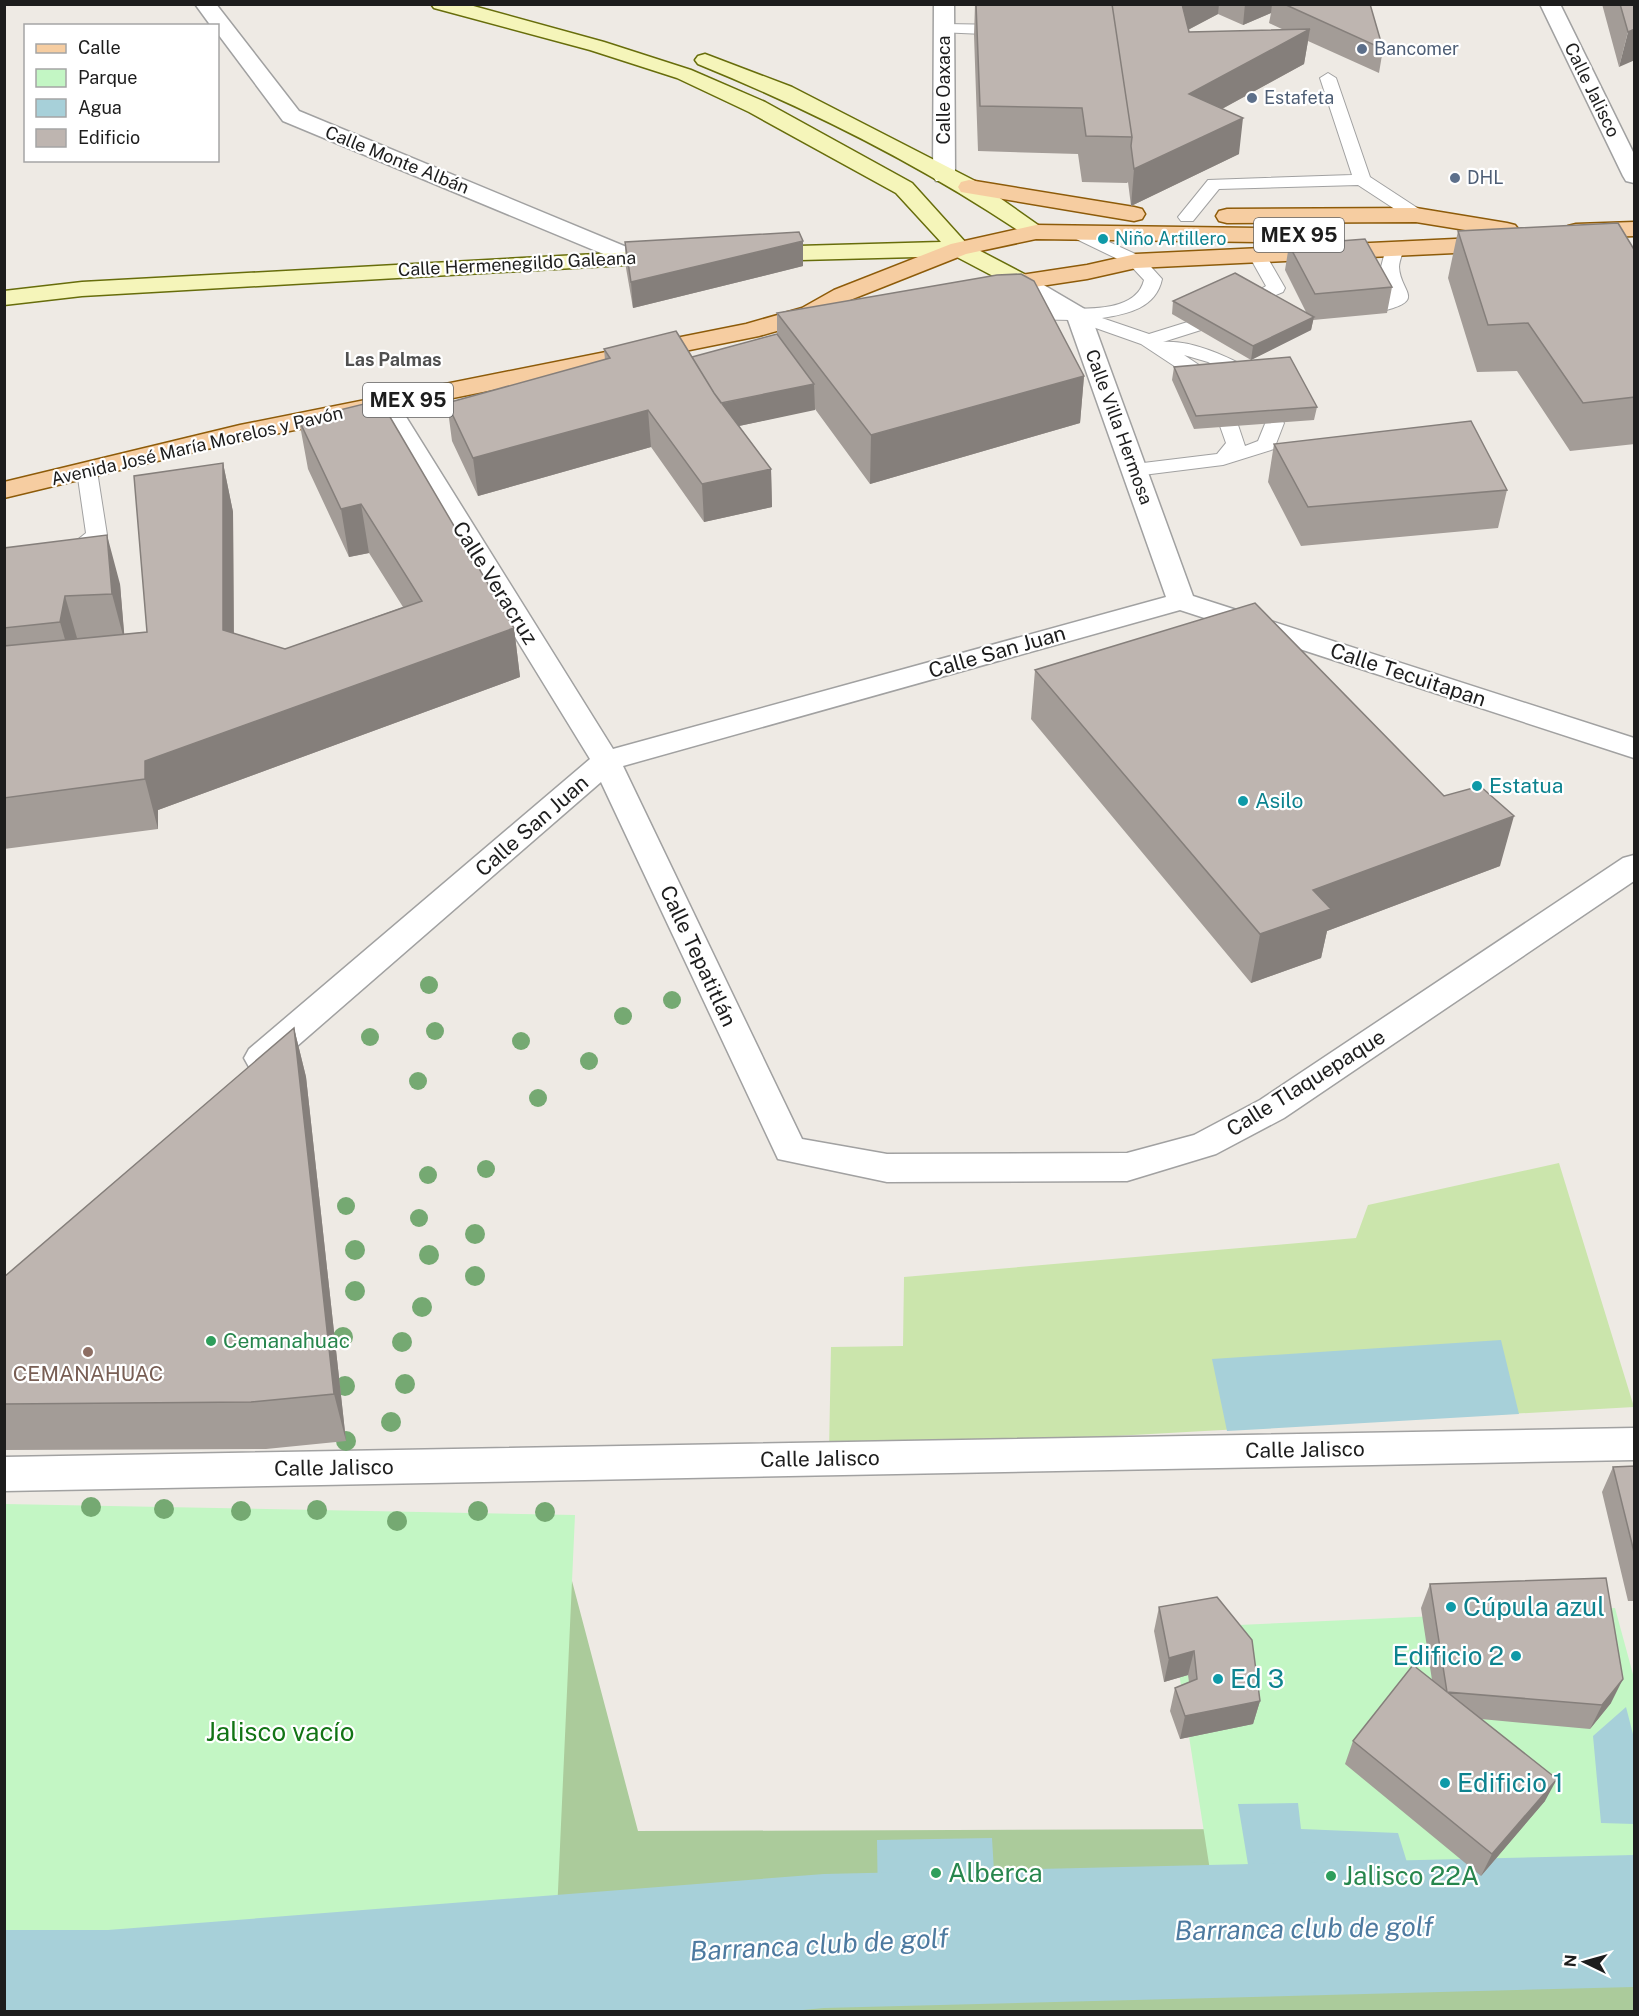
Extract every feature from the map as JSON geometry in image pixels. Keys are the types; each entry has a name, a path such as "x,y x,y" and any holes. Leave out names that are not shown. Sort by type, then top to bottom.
{"main road":[{"path":"969,187 1148,216 1416,215 1524,233"},
{"path":"1557,232 1635,229"},
{"name":"MEX 95","path":"812,312 842,295 959,249 1036,232 1267,235 1463,231 1524,233"},
{"name":"MEX 95","path":"968,289 1022,282 1136,261 1257,254 1387,264 1524,233"},
{"name":"MEX 95","path":"812,312 891,300"},
{"name":"Avenida José María Morelos y Pavón","path":"4,490 240,433 750,331 812,312"}],"street":[{"name":"Calle Monte Albán","path":"205,4 291,116 633,258"},
{"path":"517,4 608,28"},
{"name":"Calle Oaxaca","path":"944,4 944,176"},
{"name":"Calle Jalisco","path":"1550,4 1635,176"},
{"path":"442,5 597,46 674,70 757,107 904,188 959,249 1022,282 1079,316"},
{"path":"642,39 709,62 784,92 969,187 1036,232"},
{"path":"738,255 959,249"},
{"name":"Calle Hermenegildo Galeana","path":"4,298 82,289 691,256"},
{"name":"Calle Villa Hermosa","path":"1079,316 1181,601"},
{"name":"Calle Veracruz","path":"385,404 606,762"},
{"name":"Calle San Juan","path":"238,1078 606,762 1181,601"},
{"name":"Calle Tecuitapan","path":"1181,601 1635,748"},
{"name":"Calle Tepatitlán","path":"606,762 790,1150"},
{"name":"Calle Tlaquepaque","path":"790,1150 887,1168 1127,1167 1204,1145 1272,1109 1635,866"},
{"name":"Calle Jalisco","path":"4,1474 1635,1444"}],"lane":[{"path":"944,29 1022,31 1017,13"},
{"path":"1328,78 1362,180"},
{"path":"1187,217 1214,184 1362,180 1416,215"},
{"path":"996,315 1079,316 1136,304 1149,293 1153,279 1136,261 1074,231"},
{"path":"1257,254 1284,286 1288,304"},
{"path":"1383,304 1398,300 1399,289 1387,264"},
{"path":"1254,298 1284,286"},
{"path":"812,312 844,313"},
{"path":"1079,316 1148,340 1215,358 1246,374"},
{"path":"1148,340 1194,326"},
{"path":"1148,340 1204,377"},
{"path":"1215,358 1235,350"},
{"path":"1135,470 1223,459 1267,445 1274,423"},
{"path":"1223,459 1236,444 1230,426"},
{"path":"4,564 78,550 97,535 87,471"}],"green space":[{"path":"1559,1163 1634,1407 829,1452 831,1347 903,1346 904,1277 1356,1238 1368,1205"},
{"name":"Jalisco vacío","path":"5,1504 575,1515 555,1957 5,1951"},
{"path":"572,1581 638,1831 1301,1829 1634,1865 1634,2011 5,2012 5,1776 57,1608"},
{"path":"1615,1608 1634,1678 1634,1915 1219,1928 1172,1628"}],"water":[{"path":"1501,1340 1519,1414 1227,1431 1212,1359"},
{"path":"1626,1707 1634,1738 1634,1824 1601,1823 1593,1736"},
{"name":"Jalisco 22A","path":"1298,1803 1301,1829 1398,1833 1425,1921 1257,1919 1238,1804"},
{"name":"Alberca","path":"992,1838 996,1905 878,1907 877,1840"}],"building":[{"path":"976,4 1112,4 1132,137 1086,136 1082,108 980,106"},
{"path":"1112,4 1182,4 1189,32 1310,29 1189,94 1243,118 1134,169 1132,137"},
{"path":"1284,4 1370,4 1383,49"},
{"path":"1620,4 1635,4 1635,29 1628,32"},
{"path":"1618,223 1635,251 1635,397 1583,403 1528,323 1488,325 1458,231"},
{"path":"799,232 803,241 631,282 625,242"},
{"path":"1365,239 1392,287 1315,294 1289,245"},
{"path":"1235,273 1314,317 1253,346 1173,301"},
{"path":"1021,274 1034,281 1084,376 871,435 777,313 997,275"},
{"path":"676,331 714,393 771,469 702,484 648,410 473,458 447,403 610,358 604,349"},
{"path":"777,334 814,384 721,403 692,357"},
{"path":"1290,357 1317,407 1196,416 1174,367"},
{"path":"380,400 514,628 145,761 145,779 4,798 4,646 147,632 134,476 223,463 223,630 285,649 422,601 361,504 341,509 299,420"},
{"path":"1471,421 1507,490 1308,507 1274,444"},
{"path":"107,535 112,594 65,596 60,622 4,628 4,548"},
{"name":"Asilo","path":"1255,603 1444,796 1480,786 1514,816 1313,890 1331,909 1260,934 1035,670"},
{"name":"Cemanahuac","path":"294,1028 334,1394 251,1402 4,1404 4,1277"},
{"path":"1635,1466 1635,1556 1613,1467"},
{"name":"Edificio 2","path":"1606,1578 1623,1679 1602,1705 1447,1692 1430,1584"},
{"name":"Ed 3","path":"1217,1597 1252,1640 1260,1701 1185,1716 1175,1688 1197,1679 1194,1651 1169,1658 1159,1607"},
{"name":"Edificio 1","path":"1413,1665 1557,1779 1492,1854 1353,1741"}],"waterway":[{"name":"Barranca club de golf","path":"4,1999 108,1998 824,1941 1634,1921"}],"place":[{"name":"Bancomer","path":"1362,49"},
{"name":"Estafeta","path":"1252,98"},
{"name":"DHL","path":"1455,178"},
{"name":"Niño Artillero","path":"1103,239"},
{"name":"Estatua","path":"1477,786"},
{"name":"Asilo","path":"1243,801"},
{"name":"Cemanahuac","path":"211,1341"},
{"name":"CEMANAHUAC","path":"88,1352"},
{"name":"Cúpula azul","path":"1451,1607"},
{"name":"Edificio 2","path":"1516,1656"},
{"name":"Ed 3","path":"1218,1679"},
{"name":"Edificio 1","path":"1445,1783"},
{"name":"Alberca","path":"936,1873"},
{"name":"Jalisco 22A","path":"1331,1876"}],"district":[{"name":"Las Palmas","path":"393,360"}]}
